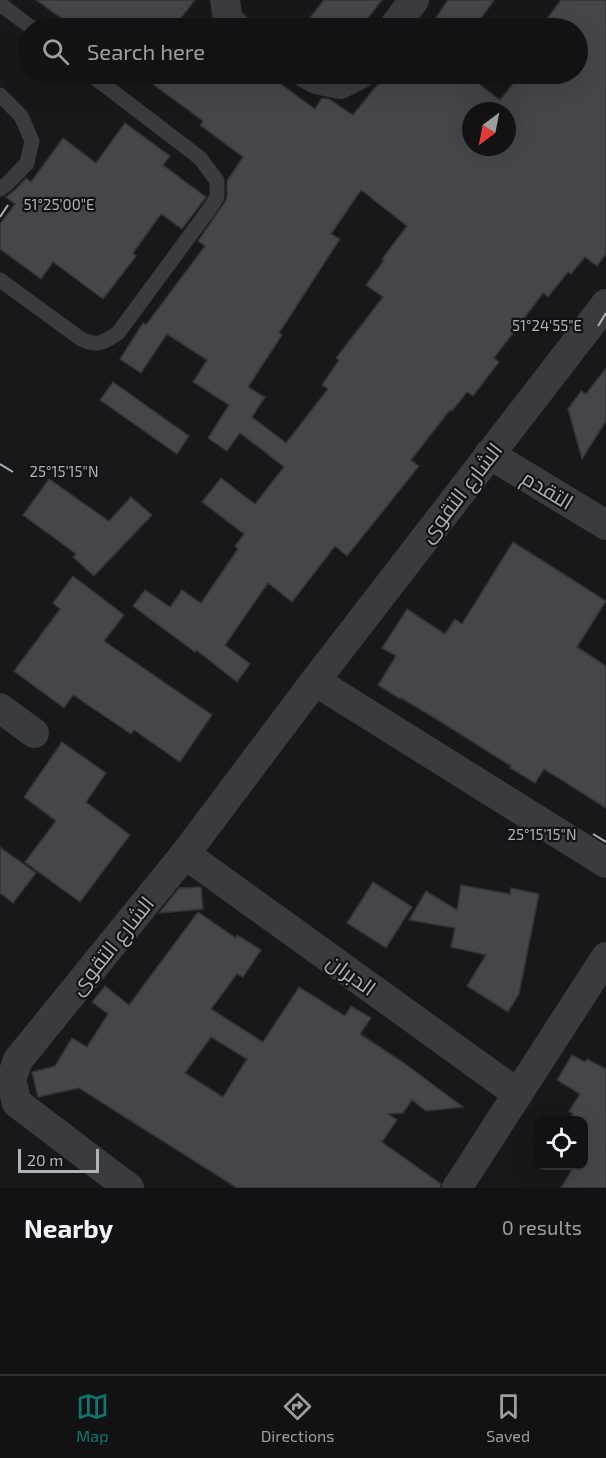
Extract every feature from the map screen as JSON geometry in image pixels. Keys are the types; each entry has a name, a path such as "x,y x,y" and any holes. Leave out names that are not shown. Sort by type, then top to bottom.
{"street":[{"path":"225,0 228,18"},
{"path":"400,18 414,0"},
{"name":"الشارع التقوى","path":"129,1188 17,1103 11,1080 18,1060 185,854 606,303"},
{"name":"التقدم","path":"489,454 606,525"},
{"path":"315,681 606,863"},
{"path":"0,708 34,733"},
{"name":"الدبران","path":"185,854 518,1094"},
{"path":"457,1188 606,957"}],"lane":[{"path":"0,4 19,18"},
{"path":"0,280 81,339 93,345 104,342 118,333 217,196 217,181 200,159 103,84"},
{"path":"0,95 21,116 32,141 27,163 0,189"}],"building":[{"path":"36,0 195,0 181,18 61,18"},
{"path":"324,0 382,0 368,18 310,18"},
{"path":"448,0 494,0 481,18 436,18"},
{"path":"561,0 606,0 606,254 597,266 585,257 571,274 568,272 548,297 543,293 494,358 499,362 473,396 467,392 411,460 419,466 347,556 335,546 292,602 268,583 225,645 250,664 237,682 133,606 145,590 170,607 182,590 201,603 238,549 235,546 244,534 202,502 221,478 255,504 284,467 240,433 227,451 208,438 229,405 193,382 207,360 167,334 141,373 120,359 143,323 146,325 205,246 198,241 225,202 227,181 243,157 200,125 203,121 153,84 281,84 315,109 322,98 329,99 353,115 378,84 479,84 500,100 513,84 588,84 588,18 548,18","holes":["361,190 407,226 382,259 384,260 366,285 383,297 336,358 339,360 322,385 328,389 286,443 252,417 265,397 248,387 282,335 279,333 340,239 331,234"]},
{"path":"125,123 170,156 163,165 206,197 182,229 161,214 133,253 136,256 103,299 53,262 41,279 0,249 0,224 15,204 6,197 26,178 31,182 63,138 96,163"},
{"path":"606,368 606,421 582,459 568,409 581,391 586,394"},
{"path":"113,382 189,436 177,454 100,400"},
{"path":"49,479 109,521 131,497 152,515 94,576 73,557 76,554 23,515"},
{"path":"513,542 606,601 577,647 606,666 606,808 544,769 535,783 433,717 378,685 396,656 382,648 407,609 445,634 455,619 462,624"},
{"path":"73,576 124,615 104,641 212,715 180,762 134,730 131,734 73,695 64,708 14,671 60,609 53,603"},
{"path":"62,742 106,773 86,802 130,835 80,902 25,862 56,821 24,797"},
{"path":"0,847 36,873 13,903 0,893"},
{"path":"373,882 412,907 386,948 347,923"},
{"path":"461,885 510,894 511,888 539,894 519,994 508,1012 467,986 486,955 451,947 455,928 409,920 426,891 457,910"},
{"path":"201,887 203,909 159,913 179,888"},
{"path":"198,912 236,938 237,935 261,950 243,977 237,974 211,1009 263,1042 299,987 345,1016 351,1006 371,1018 360,1034 463,1107 426,1111 412,1100 403,1113 388,1114 397,1120 382,1142 441,1184 440,1188 237,1188 79,1088 38,1097 32,1072 55,1066 72,1038 87,1047 108,1014 92,1002 105,986 129,1005","holes":["211,1037 247,1059 223,1097 185,1073"]},
{"path":"572,1055 585,1062 587,1059 606,1069 606,1188 561,1188 572,1170 588,1170 588,1116 572,1116 573,1114 569,1111 580,1094 557,1080"}]}
